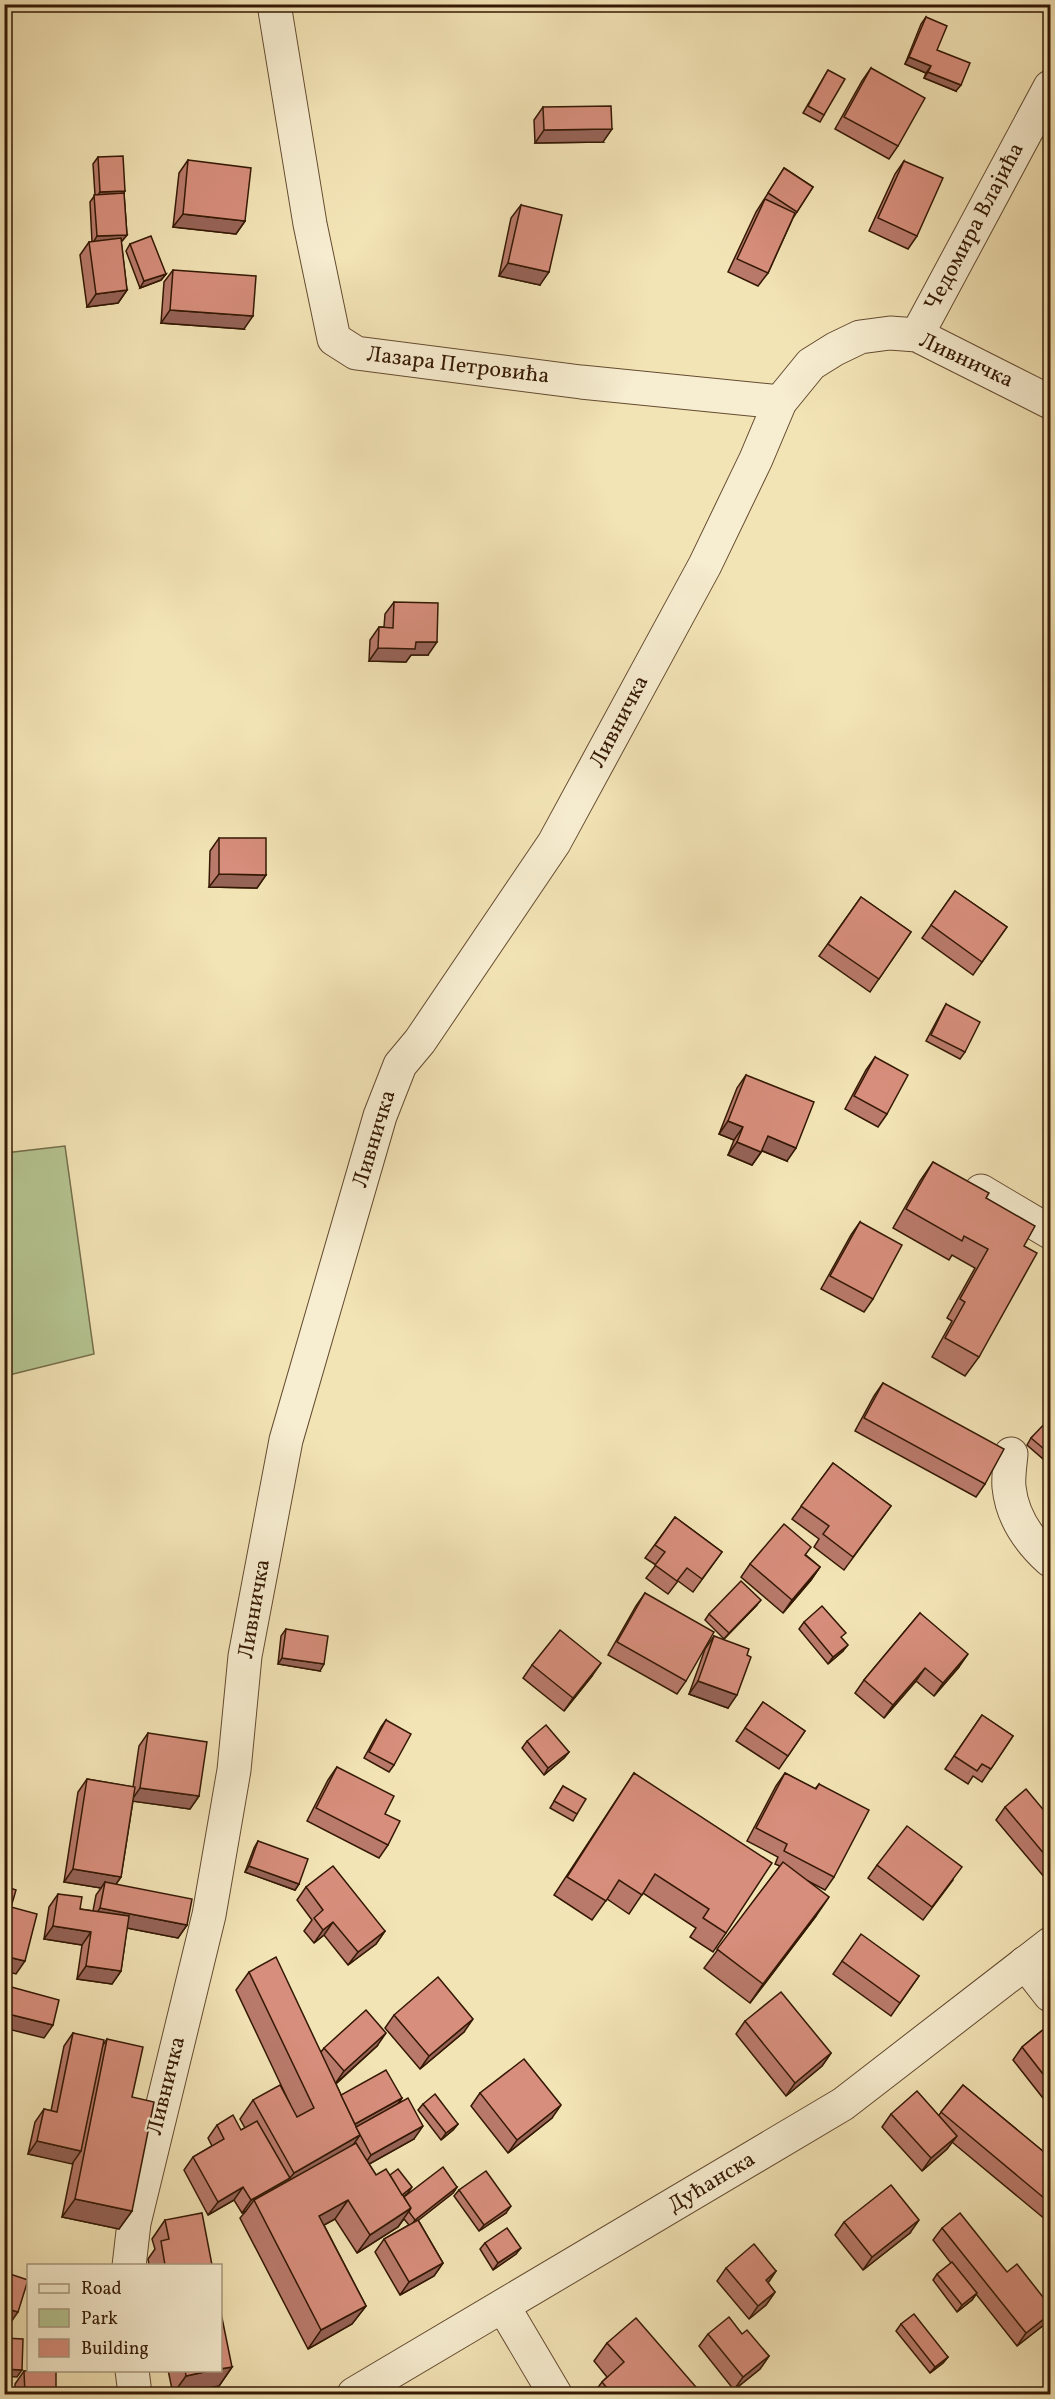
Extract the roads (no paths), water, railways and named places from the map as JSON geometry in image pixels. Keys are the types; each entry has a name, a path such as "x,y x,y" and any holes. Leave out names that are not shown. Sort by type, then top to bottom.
{"street":[{"name":"Лазара Петровића","path":"274,4 310,224 334,339 356,353 581,382 780,402"},
{"name":"Чедомира Влајића","path":"917,335 1050,87"},
{"name":"Ливничка","path":"129,2264 134,2223 209,1915 234,1770 245,1656 286,1440 390,1085 400,1065 420,1041 554,843 705,566 756,459 780,402 812,364 835,349 860,338 890,333 917,335 1050,402"},
{"path":"981,1191 1050,1232"},
{"path":"1011,1454 1009,1487 1016,1518 1036,1547 1050,1560"},
{"path":"1038,1954 1050,1995"},
{"name":"Дућанска","path":"354,2394 843,2104 1038,1954"},
{"path":"503,2306 555,2394"},
{"path":"132,2372 135,2394"}]}
